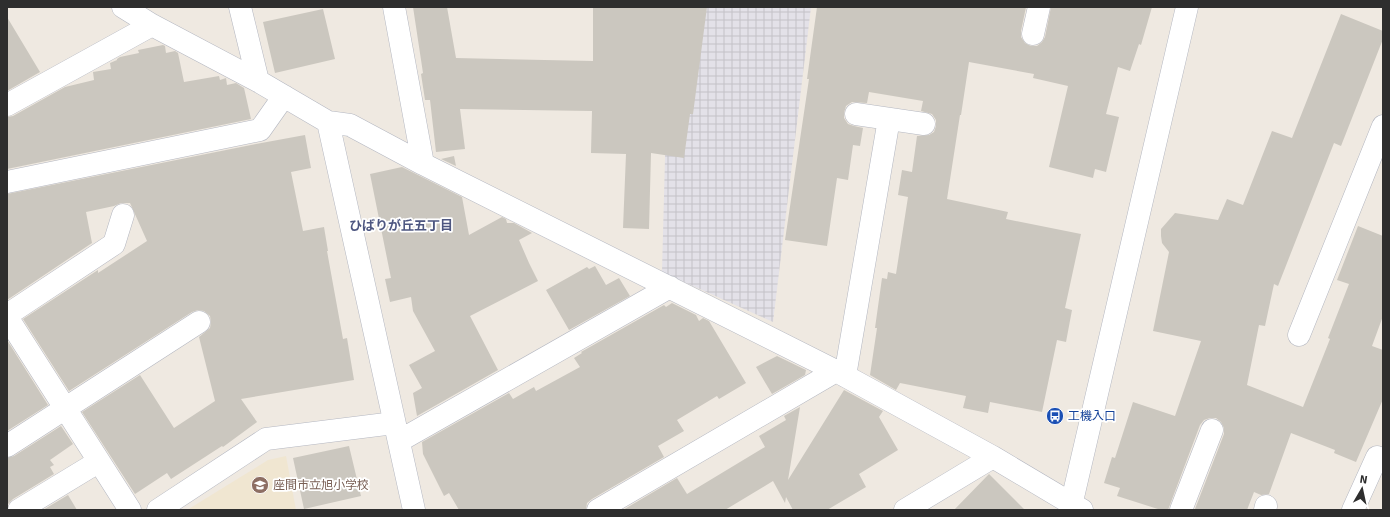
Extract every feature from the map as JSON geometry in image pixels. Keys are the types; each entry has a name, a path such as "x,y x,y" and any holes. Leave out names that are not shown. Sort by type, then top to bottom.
{"street":[{"path":"123,7 152,25 258,81 328,122 350,125 423,164 841,374 993,457 1074,508 1187,7"},
{"path":"240,7 258,81"},
{"path":"394,7 423,164"},
{"path":"1033,34 1039,7"},
{"path":"7,105 152,25"},
{"path":"7,182 260,130 284,96"},
{"path":"856,114 924,124"},
{"path":"841,374 889,119"},
{"path":"328,122 414,510"},
{"path":"1299,335 1383,126"},
{"path":"123,215 114,244 7,316 98,462 130,510"},
{"path":"158,510 266,440 397,432 670,287"},
{"path":"7,446 199,322"},
{"path":"598,510 841,374"},
{"path":"1181,510 1212,430"},
{"path":"905,510 993,457"},
{"path":"1353,510 1376,457"},
{"path":"19,510 98,462"}],"shaded area":[{"path":"669,7 811,7 773,322 662,272"},
{"name":"座間市立旭小学校","path":"286,456 296,510 187,510 268,460"}],"building":[{"path":"413,7 447,7 456,58 593,61 593,7 707,7 693,114 690,114 684,158 651,153 649,229 623,228 626,154 591,153 592,111 460,109 465,149 436,152 430,100 425,100 421,74 423,73"},
{"path":"817,7 1026,7 1021,37 1025,43 1031,46 1037,46 1045,37 1051,7 1152,7 1141,45 1139,44 1130,71 1118,67 1106,114 1119,117 1106,172 1095,169 1093,178 1049,167 1068,86 1033,78 1034,74 969,62 947,199 1008,212 1006,219 1081,234 1065,308 1072,310 1066,342 1057,340 1042,412 990,402 988,413 963,408 966,396 900,383 896,390 870,375 882,278 887,279 888,272 896,274 908,197 898,195 902,170 912,172 917,136 929,135 934,132 936,126 936,120 932,114 921,111 923,101 869,92 867,103 852,102 846,106 844,118 848,124 863,128 860,146 853,145 848,180 837,178 827,246 785,240 809,79 807,79"},
{"path":"323,9 335,59 275,73 263,22"},
{"path":"1341,14 1383,31 1383,39 1341,146 1334,143 1278,286 1274,284 1265,326 1259,325 1247,385 1303,407 1330,339 1328,338 1349,284 1337,280 1358,226 1383,236 1383,316 1372,346 1383,350 1383,399 1356,462 1334,453 1335,450 1291,433 1269,494 1261,495 1254,492 1247,510 1198,510 1195,509 1224,434 1224,428 1221,422 1216,418 1210,418 1204,420 1200,425 1168,510 1161,510 1117,496 1120,488 1104,483 1112,457 1115,458 1133,402 1175,416 1201,341 1153,331 1169,252 1162,243 1161,229 1175,213 1218,220 1227,199 1243,205 1272,131 1292,138"},
{"path":"7,17 40,72 7,91"},
{"path":"163,45 165,46 166,53 175,51 178,53 184,82 219,76 220,80 226,78 227,85 236,83 244,88 251,119 7,169 7,117 13,116 65,87 94,80 93,72 111,69 110,63 120,57 139,53 138,50"},
{"path":"305,135 311,168 291,172 303,231 324,227 343,339 347,338 354,380 241,399 257,422 223,447 222,446 171,479 167,473 135,494 82,412 140,375 174,428 215,401 199,337 210,328 210,316 204,311 198,310 192,312 69,391 23,319 98,270 98,273 147,241 130,203 121,203 86,212 92,243 7,300 7,194"},
{"path":"454,156 456,166 441,159"},
{"path":"402,167 462,197 469,235 502,217 506,219 507,223 514,223 532,233 519,240 538,281 470,316 498,370 417,416 413,393 422,388 409,365 435,351 413,311 411,297 390,302 385,279 391,278 370,174"},
{"path":"595,266 606,285 619,278 630,296 569,330 546,290 587,267 589,269"},
{"path":"672,303 696,315 699,321 703,318 709,321 746,383 719,399 717,396 677,420 684,431 658,446 664,457 592,499 587,503 586,510 459,510 449,493 444,496 423,454 422,442 509,393 513,399 534,387 536,391 580,367 574,358 582,353 581,352 664,305 666,307"},
{"path":"7,340 48,405 7,431"},
{"path":"777,356 806,370 805,375 772,394 756,367"},
{"path":"844,390 883,411 879,417 898,450 859,474 866,487 827,510 793,510 786,497 785,503 773,481 725,510 623,510 677,478 687,494 765,447 759,436 786,420 784,416 800,407 788,480"},
{"path":"61,426 73,444 50,460 54,465 50,467 54,474 13,499 8,504 7,508 7,458 14,456"},
{"path":"349,446 361,496 304,509 293,458"},
{"path":"989,474 1025,510 954,510"},
{"path":"68,495 77,510 43,510"}],"place":[{"name":"工機入口","path":"1055,416"},
{"name":"座間市立旭小学校","path":"260,485"}],"district":[{"name":"ひばりが丘五丁目","path":"401,225"}]}
